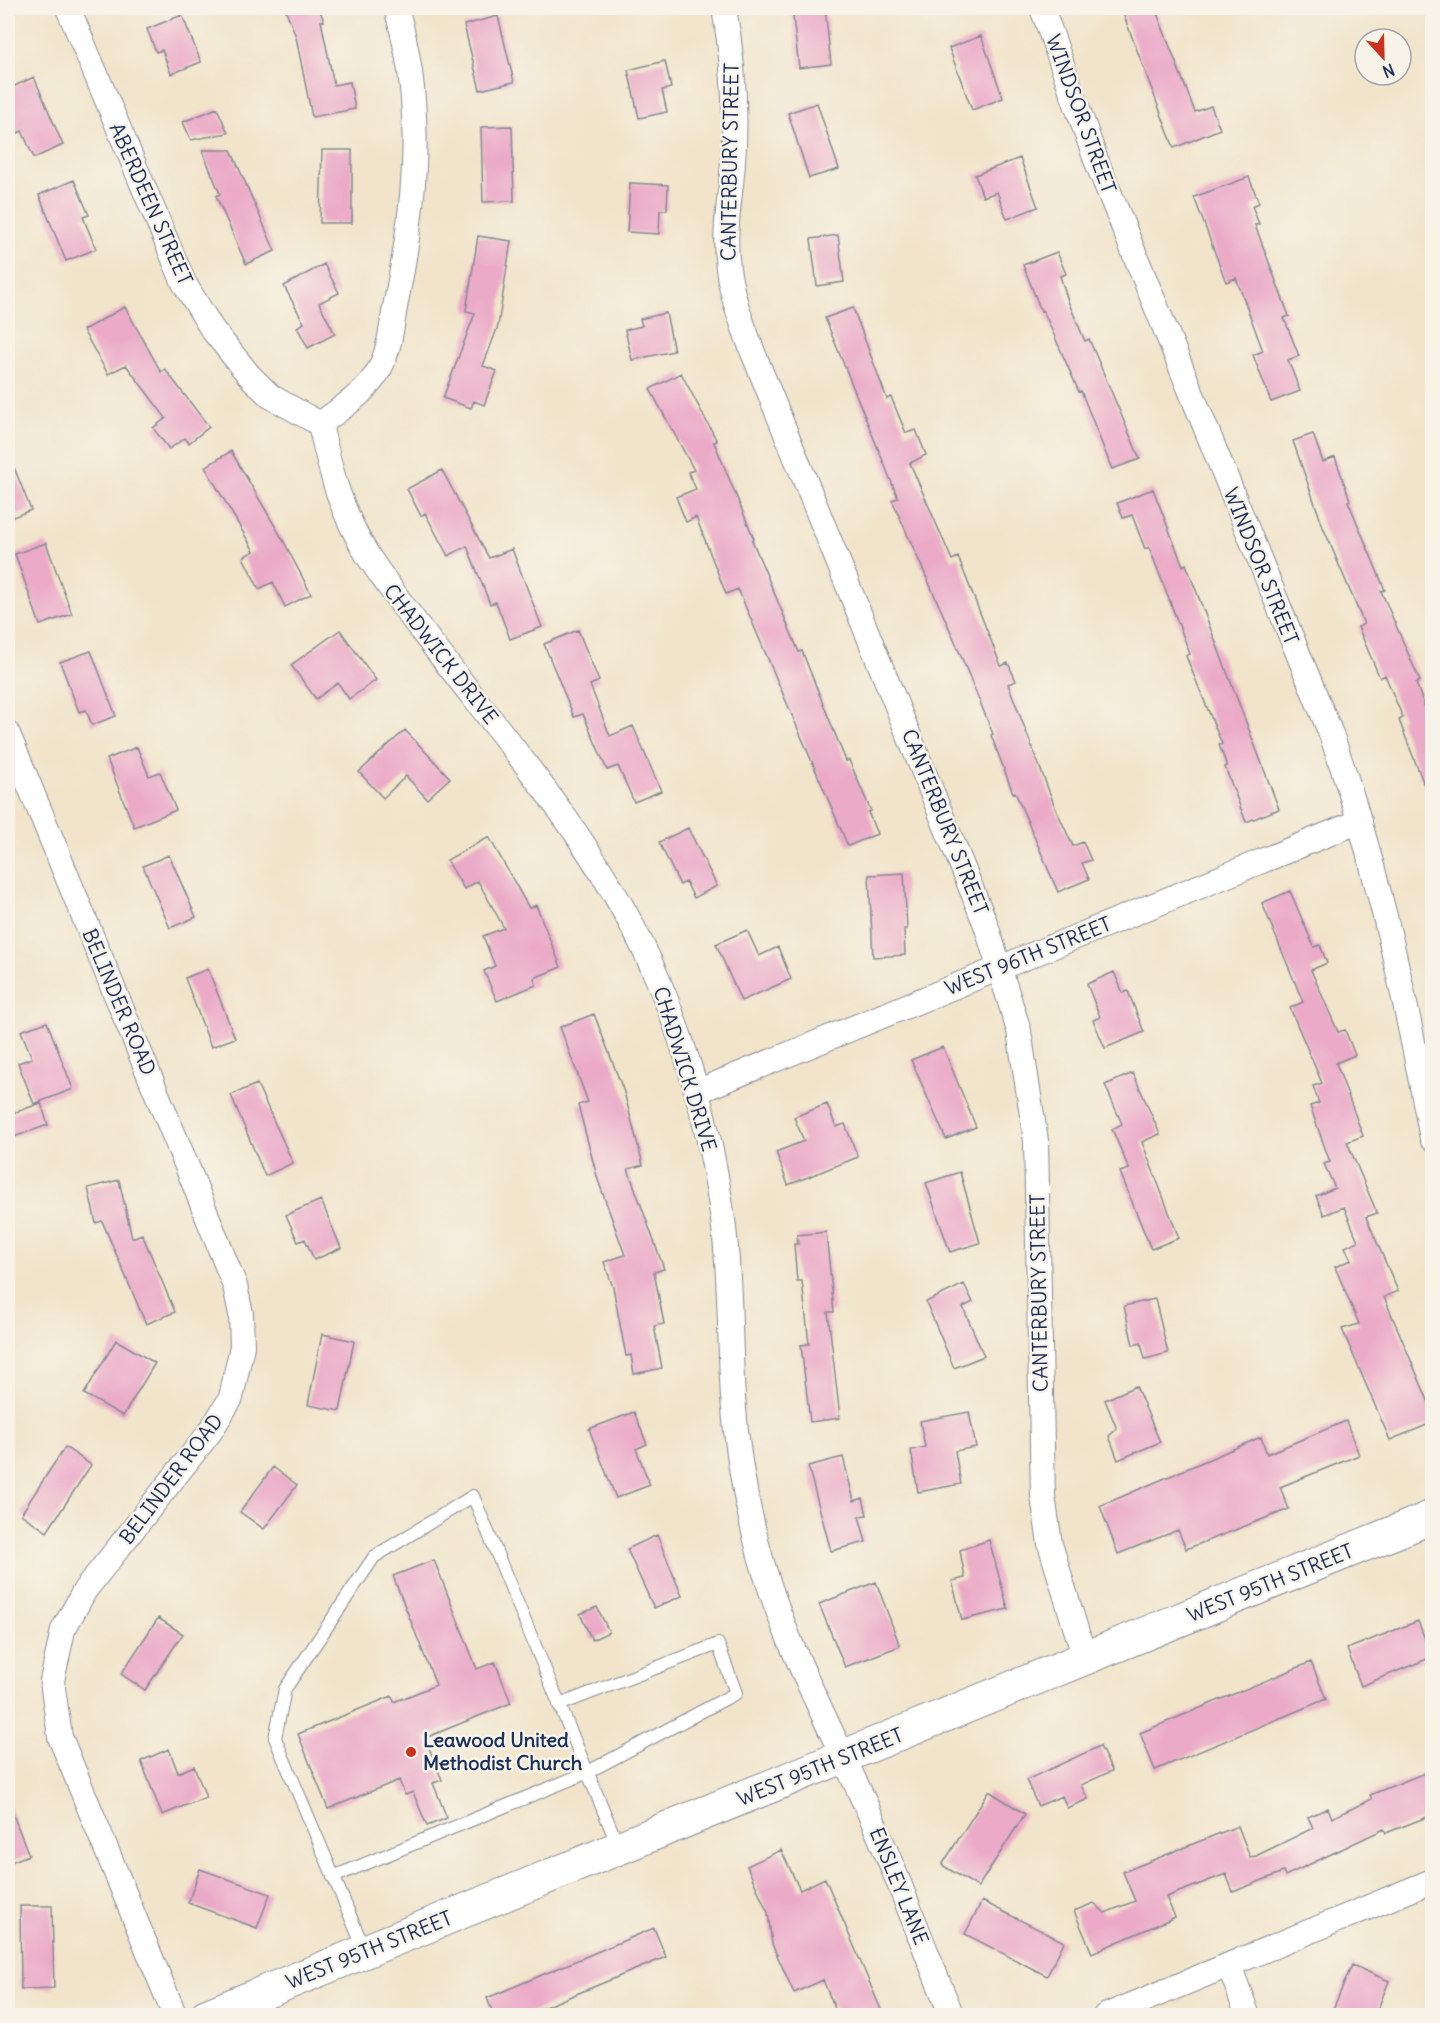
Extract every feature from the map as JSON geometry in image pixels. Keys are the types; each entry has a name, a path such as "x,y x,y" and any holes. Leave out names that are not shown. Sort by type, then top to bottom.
{"main road":[{"name":"WEST 95TH STREET","path":"206,2016 1432,1517"}],"street":[{"name":"ABERDEEN STREET","path":"68,8 184,283 212,329 249,375 270,396 320,424"},
{"path":"320,424 365,389 380,369 406,252 414,191 416,119 410,66 396,8"},
{"name":"CANTERBURY STREET","path":"724,8 732,55 735,122 726,231 727,258 733,297 752,350 986,924 1019,1031 1036,1141 1043,1497 1050,1544 1085,1659"},
{"name":"WINDSOR STREET","path":"1042,8 1096,160 1330,734 1360,820 1408,1012 1432,1138"},
{"name":"CHADWICK DRIVE","path":"320,424 335,490 351,527 368,556 548,792 590,852 628,918 658,981 696,1092 709,1138 723,1221 738,1452 754,1533 771,1593 801,1671 844,1758"},
{"name":"BELINDER ROAD","path":"8,734 197,1191 235,1286 241,1314 242,1346 231,1398 210,1432 86,1590 63,1630 56,1652 52,1681 60,1737 175,2016"},
{"name":"WEST 96TH STREET","path":"696,1092 1360,820"},
{"name":"ENSLEY LANE","path":"844,1758 952,2016"},
{"path":"1105,2016 1432,1881"},
{"path":"1228,1965 1248,2016"}],"lane":[{"path":"365,1952 275,1738 285,1689 374,1557 473,1496 619,1849"},
{"path":"333,1877 586,1773 736,1693 718,1644 559,1705"}],"building":[{"path":"285,8 319,8 324,21 321,21 334,85 350,82 355,109 312,117 296,37"},
{"path":"792,8 825,8 831,64 799,68"},
{"path":"1121,8 1155,8 1195,112 1211,106 1220,129 1174,148"},
{"path":"182,15 201,62 171,74 162,50 156,52 147,29"},
{"path":"498,16 514,82 480,90 464,25"},
{"path":"981,36 1003,98 972,110 949,48"},
{"path":"665,61 671,88 662,90 667,112 639,118 628,70"},
{"path":"34,77 63,145 34,158 22,131 8,138 8,118 16,114 8,89"},
{"path":"817,103 839,169 809,178 788,113"},
{"path":"217,108 228,133 191,140 183,122"},
{"path":"512,126 514,201 483,202 481,127"},
{"path":"202,150 231,150 275,251 246,264 216,196 220,194"},
{"path":"322,150 352,150 352,223 320,223"},
{"path":"1020,158 1038,207 1007,219 997,192 983,197 975,175"},
{"path":"1249,177 1259,203 1252,206 1259,224 1255,225 1289,316 1284,318 1299,356 1288,360 1300,391 1271,402 1253,355 1263,351 1236,278 1226,282 1194,197"},
{"path":"74,180 89,215 83,217 96,249 66,261 39,195"},
{"path":"630,183 668,185 667,210 660,210 659,234 627,232"},
{"path":"838,235 844,282 817,286 811,239"},
{"path":"478,236 511,241 498,326 483,366 497,371 484,405 474,401 471,408 443,398 475,313 466,311"},
{"path":"1057,252 1066,274 1060,276 1068,301 1085,341 1089,339 1140,459 1112,469 1081,391 1079,392 1043,310 1041,311 1023,265"},
{"path":"324,264 339,293 319,303 335,334 308,348 297,327 304,323 284,286"},
{"path":"125,307 161,372 165,369 209,427 189,443 185,438 169,449 153,428 166,418 126,365 108,374 83,330"},
{"path":"853,308 887,399 891,397 906,433 916,430 926,455 910,463 952,560 958,557 1001,666 1008,663 1016,681 1008,684 1055,807 1073,846 1083,842 1091,860 1082,863 1089,879 1058,892 1015,792 1013,793 991,735 993,734 954,639 892,500 898,498 825,318"},
{"path":"666,313 674,351 632,360 625,330 642,326 640,319"},
{"path":"681,373 717,441 714,442 754,539 752,540 799,652 802,651 846,761 849,760 871,811 868,812 877,834 848,846 738,589 726,594 696,517 686,522 676,497 696,489 688,472 694,470 650,389"},
{"path":"1313,434 1323,462 1335,457 1350,500 1348,501 1385,590 1381,591 1420,681 1416,683 1432,727 1432,805 1399,720 1403,718 1385,675 1380,678 1358,627 1364,624 1323,527 1293,441"},
{"path":"231,451 282,538 311,594 285,607 273,582 259,589 243,557 254,551 205,467"},
{"path":"8,452 31,510 8,519"},
{"path":"442,470 489,558 512,549 542,627 510,639 496,602 490,604 467,546 448,556 425,513 421,516 407,489"},
{"path":"1153,489 1183,566 1186,564 1279,809 1246,822 1225,767 1227,766 1219,745 1222,744 1186,656 1190,654 1149,547 1145,549 1132,515 1123,518 1117,503"},
{"path":"46,543 72,614 40,625 15,554"},
{"path":"340,630 376,680 349,699 338,683 316,699 291,665"},
{"path":"578,630 599,681 590,685 610,736 633,726 661,791 634,802 618,766 607,770 583,714 574,717 544,644"},
{"path":"91,651 116,716 92,725 86,710 79,712 60,662"},
{"path":"405,730 450,778 427,799 406,776 383,798 359,772"},
{"path":"137,747 149,776 160,772 176,810 134,827 107,759"},
{"path":"688,828 717,886 694,898 686,882 680,885 659,842"},
{"path":"489,837 529,908 536,905 561,967 534,978 536,985 497,1001 484,971 495,966 483,936 504,928 478,881 464,889 447,860"},
{"path":"169,855 196,917 170,928 143,866"},
{"path":"904,873 907,929 904,929 905,955 873,957 869,875"},
{"path":"1290,891 1314,947 1320,945 1327,963 1311,970 1338,1032 1345,1030 1355,1055 1336,1063 1363,1136 1347,1142 1377,1213 1366,1217 1398,1291 1384,1297 1432,1410 1432,1423 1390,1440 1342,1329 1359,1324 1335,1267 1351,1260 1345,1247 1358,1241 1344,1207 1324,1215 1316,1196 1335,1188 1324,1164 1330,1162 1310,1106 1319,1103 1313,1086 1322,1083 1290,1008 1303,1002 1262,903"},
{"path":"747,930 759,956 778,947 791,979 741,1001 716,944"},
{"path":"208,969 235,1038 211,1047 185,978"},
{"path":"1114,972 1123,993 1128,991 1144,1032 1105,1048 1093,1020 1100,1017 1087,984"},
{"path":"594,1014 624,1092 643,1165 628,1169 664,1269 654,1272 664,1324 654,1326 662,1368 634,1374 631,1355 626,1356 613,1287 604,1262 625,1255 598,1180 578,1105 588,1102 560,1027"},
{"path":"47,1022 73,1089 34,1104 18,1063 32,1058 21,1031"},
{"path":"943,1047 976,1127 946,1139 911,1060"},
{"path":"1133,1073 1160,1134 1142,1142 1179,1238 1151,1249 1120,1172 1129,1169 1112,1129 1122,1124 1105,1085"},
{"path":"257,1084 293,1163 265,1176 231,1095"},
{"path":"41,1103 48,1125 8,1139 8,1115"},
{"path":"827,1104 836,1127 845,1124 858,1157 788,1185 776,1152 804,1141 794,1117"},
{"path":"960,1172 980,1243 950,1252 926,1183"},
{"path":"119,1180 132,1238 142,1234 175,1312 146,1324 102,1221 96,1223 88,1188"},
{"path":"321,1200 341,1248 314,1260 305,1239 298,1242 286,1215"},
{"path":"826,1232 834,1312 828,1312 840,1418 810,1422 801,1345 809,1344 802,1281 797,1281 794,1244 798,1244 797,1235"},
{"path":"964,1284 973,1302 963,1307 984,1356 954,1368 926,1302"},
{"path":"1155,1299 1168,1353 1145,1359 1141,1343 1133,1345 1124,1306"},
{"path":"322,1334 354,1341 340,1411 308,1405"},
{"path":"116,1340 155,1363 123,1416 84,1394"},
{"path":"1136,1386 1160,1442 1118,1460 1109,1436 1117,1429 1105,1400"},
{"path":"634,1412 647,1444 636,1449 650,1485 616,1498 589,1429"},
{"path":"969,1412 976,1447 955,1451 961,1484 918,1492 911,1450 925,1447 920,1421"},
{"path":"1346,1421 1359,1455 1280,1487 1289,1509 1186,1549 1178,1530 1118,1554 1100,1506 1261,1437 1267,1454"},
{"path":"65,1447 91,1465 47,1532 21,1514"},
{"path":"843,1457 854,1501 863,1498 867,1515 859,1516 866,1542 831,1551 808,1466"},
{"path":"273,1467 297,1485 264,1529 240,1512"},
{"path":"657,1535 682,1596 654,1608 627,1549"},
{"path":"989,1540 1008,1609 962,1620 952,1581 965,1578 960,1550"},
{"path":"434,1560 477,1669 495,1662 511,1703 425,1738 442,1780 433,1783 447,1818 427,1826 413,1792 405,1795 399,1780 328,1809 298,1734 392,1696 394,1702 436,1685 393,1576"},
{"path":"876,1582 900,1646 845,1667 819,1604"},
{"path":"597,1607 609,1632 592,1640 580,1614"},
{"path":"158,1618 183,1634 145,1690 121,1674"},
{"path":"1418,1621 1432,1657 1361,1686 1347,1649"},
{"path":"1311,1662 1326,1699 1155,1770 1140,1733"},
{"path":"1100,1746 1112,1771 1081,1785 1088,1799 1067,1808 1062,1796 1038,1806 1026,1780"},
{"path":"169,1749 178,1773 194,1766 206,1797 162,1815 141,1761"},
{"path":"1432,1770 1432,1815 1386,1833 1384,1829 1285,1876 1283,1872 1233,1892 1226,1874 1166,1897 1175,1917 1092,1953 1074,1911 1094,1903 1105,1913 1135,1901 1123,1872 1238,1826 1250,1857 1256,1856 1313,1828 1308,1817 1328,1808 1332,1818 1372,1799 1370,1795"},
{"path":"989,1791 1025,1814 978,1887 942,1865"},
{"path":"8,1802 29,1855 8,1863"},
{"path":"781,1850 800,1890 825,1878 882,2012 873,2016 838,2016 823,1980 794,1993 772,1944 768,1913 747,1866"},
{"path":"200,1869 270,1894 257,1928 188,1903"},
{"path":"982,1901 1064,1942 1047,1976 965,1934"},
{"path":"20,1906 52,1906 54,1988 21,1989"},
{"path":"654,1928 666,1957 523,2016 494,2016 487,1998"},
{"path":"1352,1965 1389,1981 1375,2016 1330,2016"}],"place":[{"name":"Leawood United Methodist Church","path":"411,1752"}]}
